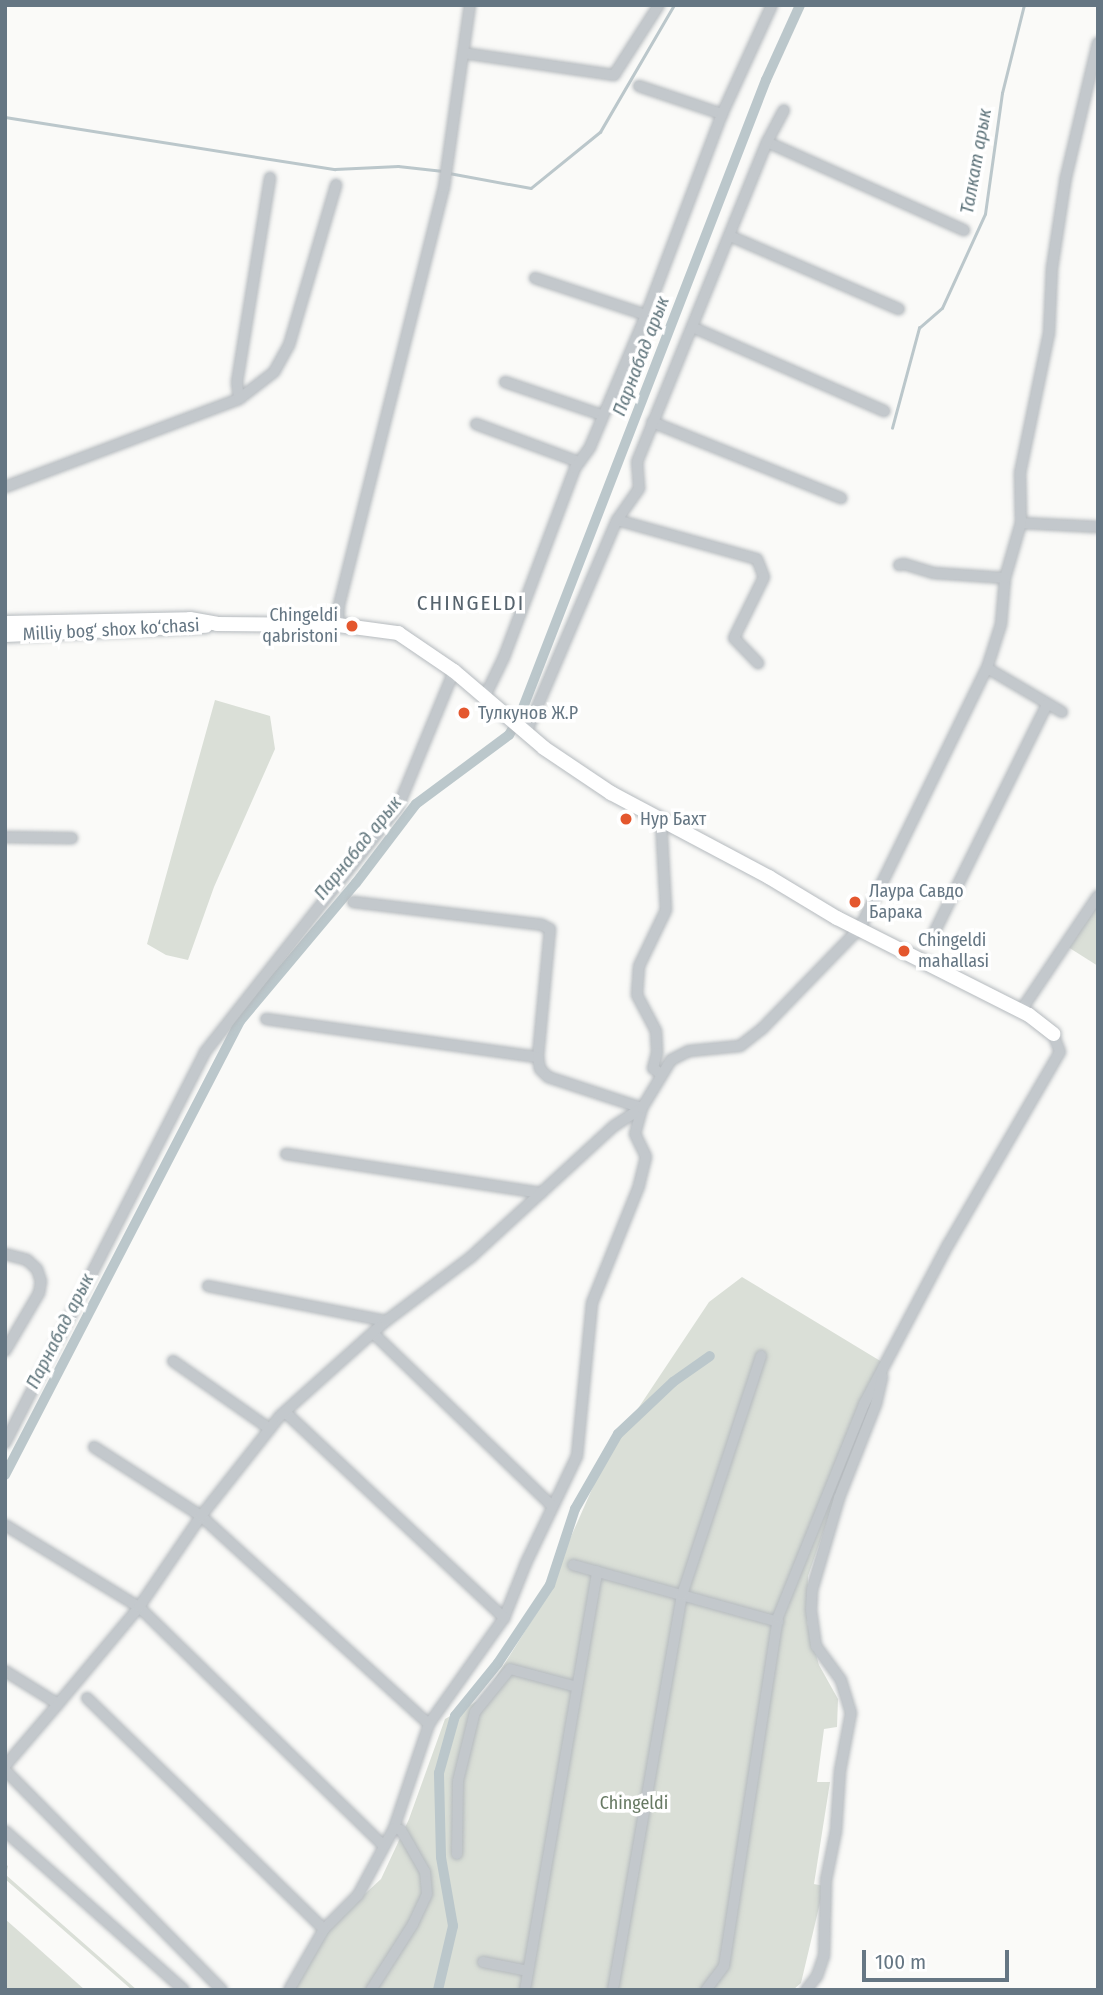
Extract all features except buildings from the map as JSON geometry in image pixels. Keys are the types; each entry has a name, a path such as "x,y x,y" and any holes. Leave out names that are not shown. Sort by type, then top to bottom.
{"main road":[{"name":"Milliy bog‘ shox ko‘chasi","path":"5,623 190,618 217,624"},
{"name":"Milliy bog‘ shox ko‘chasi","path":"5,635 156,630 217,624 345,625 398,633 454,671 526,733 611,793 860,928 1038,1020 1053,1034"}],"street":[{"path":"345,625 342,591 448,169 470,5"},
{"path":"463,53 614,75 659,5"},
{"path":"485,696 504,657 579,462 590,447 646,315 722,114 772,5"},
{"path":"289,1990 324,1929 358,1895 394,1828 429,1724 504,1618 577,1456 592,1303 646,1161 635,1134 642,1108 662,1075 679,1054 740,1046 763,1028 860,928 986,668 1001,624 1005,578 1021,523 1020,473 1049,332 1052,268 1066,177 1092,86 1098,43"},
{"path":"639,86 722,114"},
{"path":"526,733 617,520 639,488 637,462 652,422 767,142 784,110"},
{"path":"767,142 964,230"},
{"path":"239,398 237,382 270,178"},
{"path":"5,487 239,398 274,372 289,345 336,185"},
{"path":"730,236 899,309"},
{"path":"535,278 646,315"},
{"path":"692,327 884,411"},
{"path":"505,383 602,415"},
{"path":"652,422 841,498"},
{"path":"476,424 579,462"},
{"path":"617,520 757,559 764,576 734,638 758,663"},
{"path":"1021,523 1098,527"},
{"path":"899,565 904,564 933,573 1005,578"},
{"path":"986,668 1062,712"},
{"path":"5,1443 205,1052 398,807 454,671"},
{"path":"934,931 1047,704"},
{"path":"661,820 666,910 639,965 637,995 656,1031 657,1053 653,1068 662,1075"},
{"path":"5,837 72,838"},
{"path":"1020,1012 1098,896"},
{"path":"353,902 542,925 550,929 538,1057 540,1069 548,1077 642,1108"},
{"path":"267,1019 538,1057"},
{"path":"706,1990 724,1966 778,1622 864,1404 887,1357 1060,1052 1053,1034"},
{"path":"222,1990 5,1768 139,1607 201,1516 285,1412 386,1321 471,1257 614,1126 642,1108"},
{"path":"286,1154 541,1194"},
{"path":"5,1254 27,1261 37,1269 41,1281 39,1293 5,1351"},
{"path":"208,1286 386,1321"},
{"path":"373,1333 553,1507"},
{"path":"613,1990 682,1595 761,1356"},
{"path":"806,1990 817,1976 824,1956 826,1880 836,1831 840,1771 850,1713 841,1680 816,1646 811,1610 812,1590 824,1545 876,1404 887,1357"},
{"path":"173,1361 270,1429"},
{"path":"285,1412 504,1618"},
{"path":"93,1447 201,1516 429,1724"},
{"path":"5,1525 139,1607 383,1845"},
{"path":"573,1565 778,1622"},
{"path":"525,1990 597,1572"},
{"path":"457,1854 458,1781 475,1712 510,1669 577,1687"},
{"path":"5,1671 58,1704"},
{"path":"87,1698 324,1929"},
{"path":"371,1990 413,1924 427,1894 425,1872 401,1830 394,1828"},
{"path":"5,1831 184,1990"},
{"path":"483,1962 528,1970"}],"green space":[{"path":"215,700 270,716 275,749 214,887 188,960 166,955 147,944"},
{"path":"1098,904 1098,966 1068,947"},
{"name":"Chingeldi","path":"742,1277 882,1362 808,1576 807,1623 819,1665 838,1699 837,1727 824,1729 817,1782 830,1782 814,1884 824,1886 801,1983 793,1990 290,1990 327,1929 381,1879 409,1819 445,1719 483,1698 539,1609 596,1480 637,1410 709,1302"},
{"path":"5,1864 8,1866 6,1875 137,1990 132,1990 5,1879"},
{"path":"5,1919 30,1941 85,1990 5,1990"}],"waterway":[{"path":"449,173 531,188 600,132 674,5"},
{"name":"Парнабад арык","path":"5,1475 240,1021 356,883 416,804 509,735 519,718 766,80 800,5"},
{"name":"Талкат арык","path":"892,428 919,328 942,308 985,214 1002,93 1024,5"},
{"path":"5,117 335,169 398,166 443,171"},
{"path":"438,1990 453,1926 441,1857 439,1773 455,1716 498,1663 550,1585 575,1509 618,1434 673,1382 710,1356"}],"place":[{"name":"Chingeldi qabristoni","path":"352,626"},
{"name":"Тулкунов Ж.Р","path":"464,713"},
{"name":"Нур Бахт","path":"626,819"},
{"name":"Лаура Савдо Барака","path":"855,902"},
{"name":"Chingeldi mahallasi","path":"904,951"}],"district":[{"name":"CHINGELDI","path":"471,603"}]}
